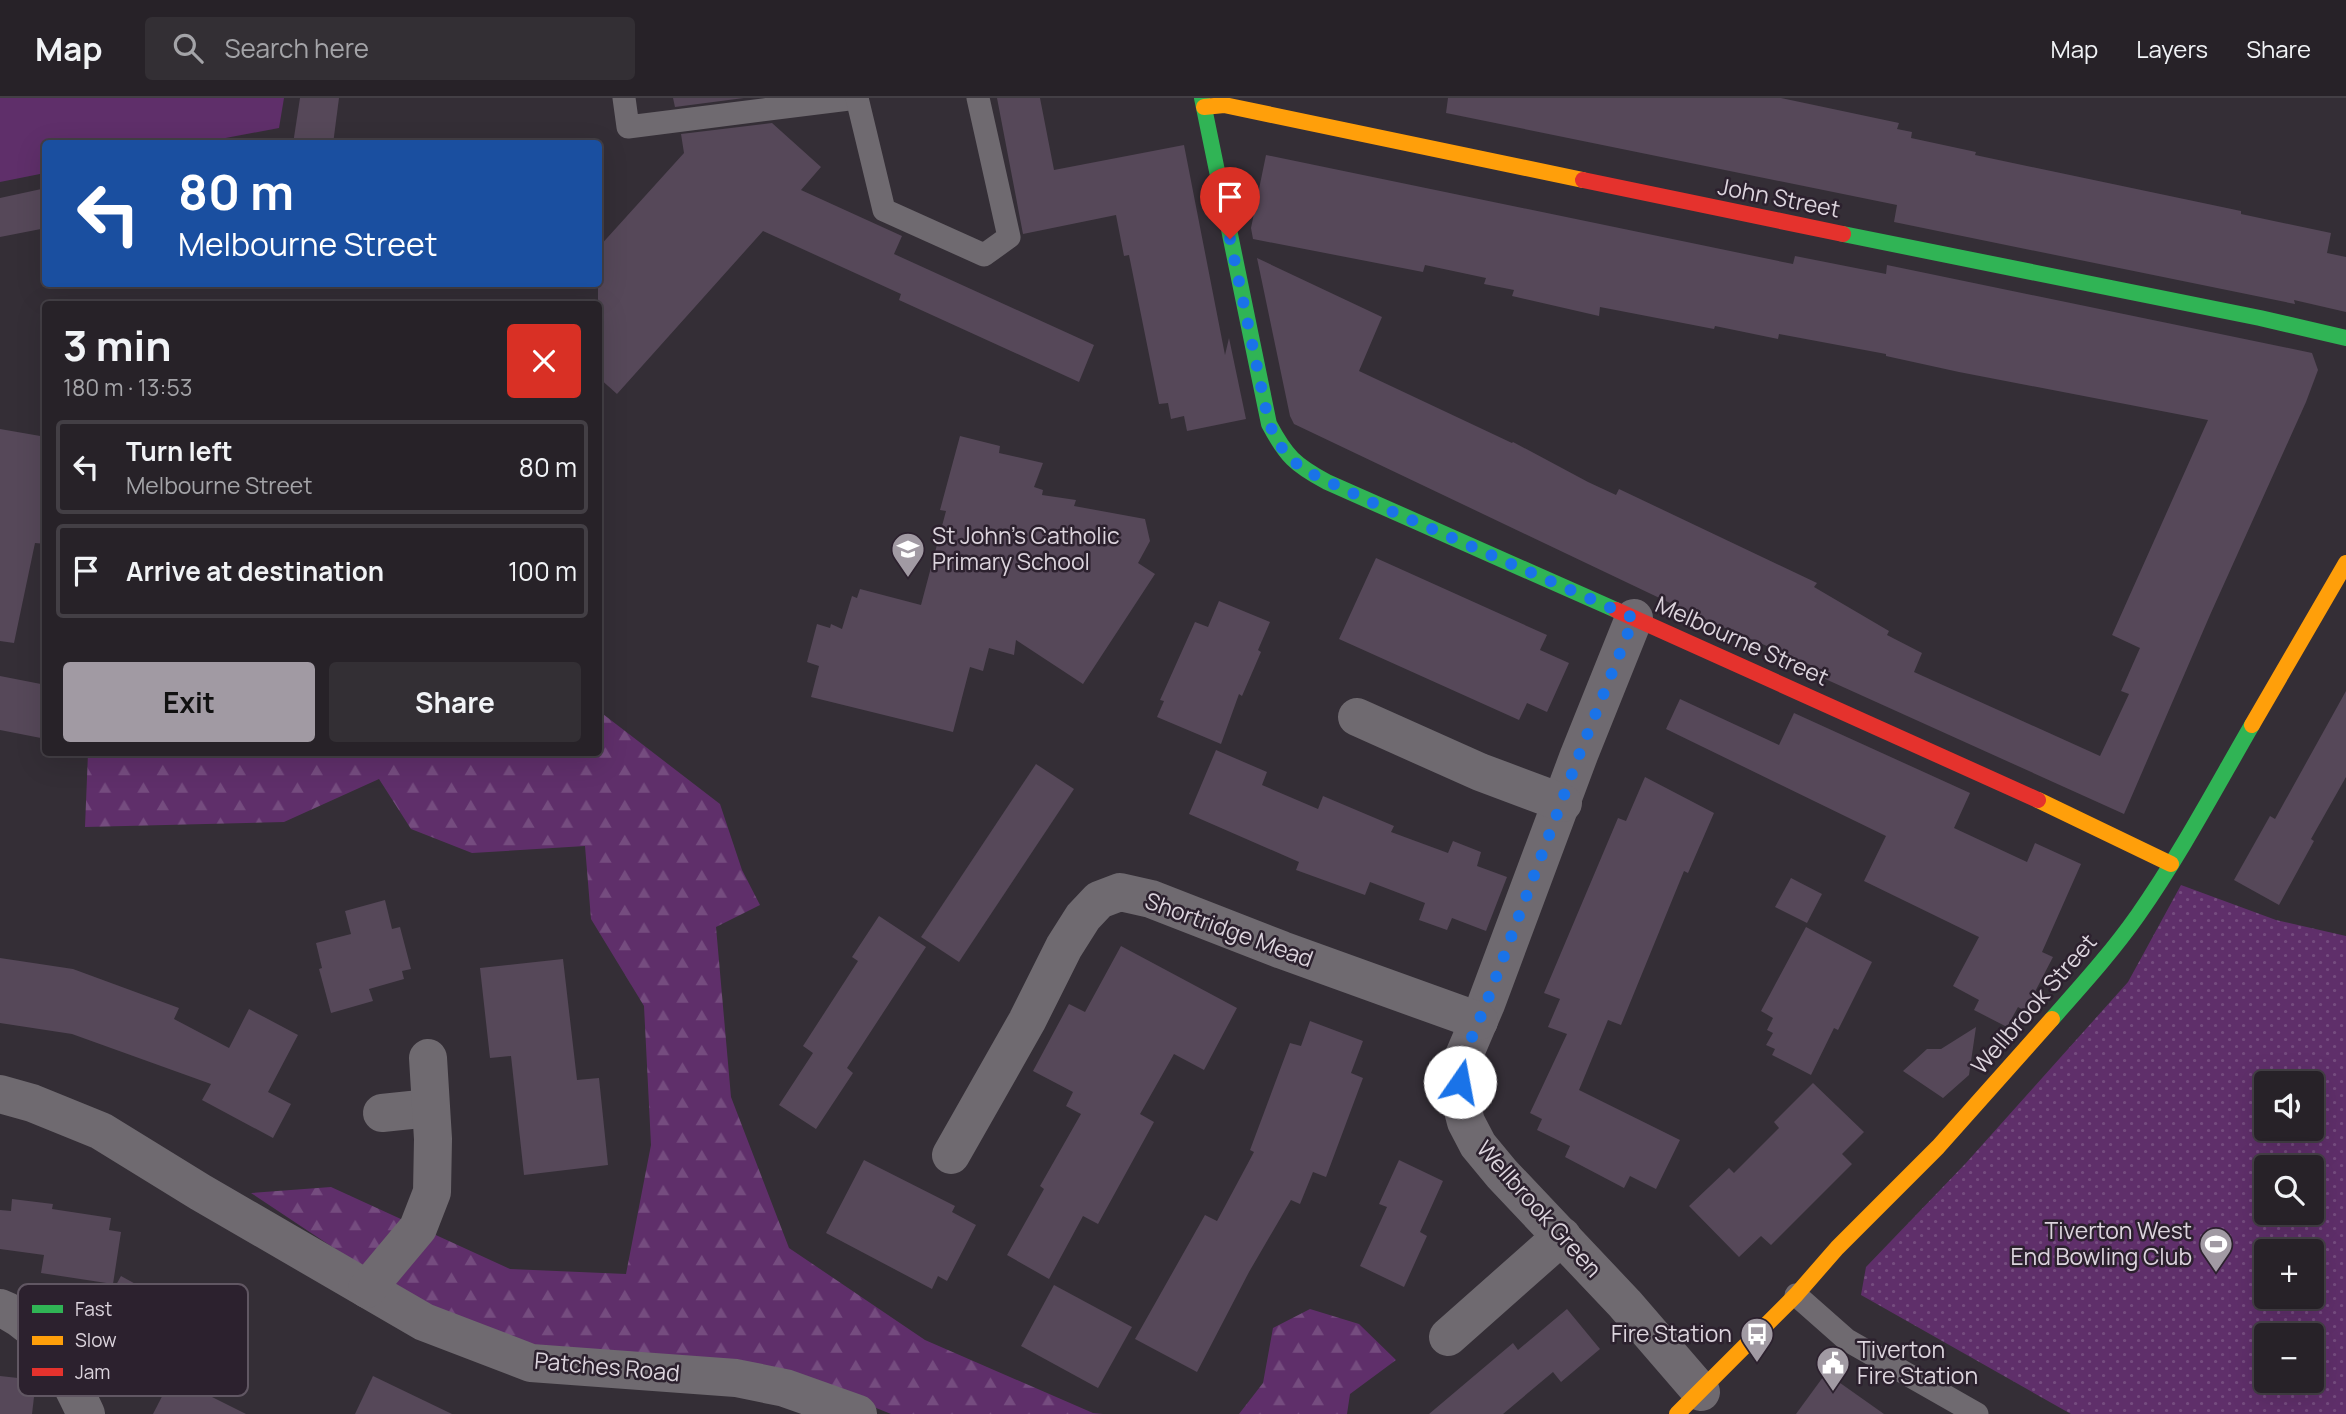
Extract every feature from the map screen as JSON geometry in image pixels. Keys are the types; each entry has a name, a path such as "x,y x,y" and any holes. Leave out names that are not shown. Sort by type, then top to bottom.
{"street":[{"name":"John Street","path":"1203,103 1224,105 1737,213 2260,318 2346,338"},
{"name":"Melbourne Street","path":"1203,103 1269,424 1283,450 1302,469 2110,833 2171,864"},
{"name":"Wellbrook Street","path":"1689,1403 1953,1130 2092,974 2137,915 2171,864 2346,563"},
{"name":"Wellbrook Green","path":"1634,618 1460,1065 1460,1099 1466,1122 1478,1145 1625,1304 1689,1403"},
{"path":"1357,717 1480,772 1563,803"},
{"name":"Shortridge Mead","path":"951,1156 1027,1021 1070,937 1083,917 1099,900 1120,892 1151,899 1282,950 1479,1021"},
{"path":"367,1289 418,1228 432,1192 428,1058"},
{"name":"Patches Road","path":"0,1094 32,1103 101,1131 242,1217 424,1322 531,1363 736,1378 785,1388 858,1414"},
{"path":"382,1113 430,1108"},
{"path":"1448,1337 1562,1236"},
{"path":"0,1308 18,1318"},
{"path":"77,1396 86,1414"}],"lane":[{"path":"624,98 628,127 858,98 884,210 984,256 1009,237 978,98"},
{"path":"1796,1295 1847,1340 1977,1414"}],"green space":[{"path":"0,98 284,98 279,128 215,140 42,140 42,174 0,182"},
{"path":"602,713 720,804 742,870 760,905 716,927 731,1097 789,1248 925,1340 1093,1413 1103,1414 891,1414 854,1399 547,1352 406,1296 251,1193 331,1187 510,1269 626,1274 651,1145 644,1006 591,919 585,846 472,853 411,829 379,779 284,822 85,827 88,756 602,756"},
{"path":"2181,885 2276,920 2346,936 2346,1414 2071,1414 1861,1295 1866,1267 1966,1163 2128,982"},
{"path":"1310,1309 1359,1324 1396,1360 1350,1394 1347,1414 1239,1414 1263,1383 1273,1328"}],"building":[{"path":"300,98 339,98 334,140 294,140"},
{"path":"673,98 744,98 675,107"},
{"path":"997,98 1040,98 1054,170 1184,145 1225,355 1229,338 1246,419 1187,431 1184,416 1171,419 1168,403 1159,404 1129,255 1124,256 1116,215 1023,234"},
{"path":"1448,98 1781,98 1899,123 1897,129 1912,132 1911,138 1976,152 1975,155 2241,211 2241,214 2331,233 2327,253 2346,257 2346,312 2294,300 2295,304 1894,222 1897,205 1446,113"},
{"path":"772,123 821,167 801,190 902,236 894,254 1094,345 1079,382 899,300 901,294 763,231 617,394 602,381 602,301 598,301 598,287 602,287 602,244 684,153 681,134"},
{"path":"1266,155 1793,264 1795,256 1886,274 1887,265 2312,353 2318,370 2306,402 2124,814 1812,673 1815,667 1691,613 1294,424 1290,416 1257,258 1382,317 1359,371 1513,442 1616,495 1619,489 1817,583 1814,587 1889,631 1887,635 1922,653 1914,672 2100,756 2129,694 2121,691 2140,648 2112,635 2208,420 1779,334 1778,339 1600,307 1599,316 1512,296 1514,290 1484,284 1486,278 1425,265 1423,272 1253,239 1251,228"},
{"path":"42,189 42,229 0,237 0,198"},
{"path":"0,429 42,436 42,544 35,543 14,643 0,641"},
{"path":"960,436 1000,446 999,453 1043,463 1034,487 1043,490 1042,495 1076,500 1074,506 1145,519 1150,541 1138,563 1155,574 1083,684 1016,640 1014,655 989,648 983,671 970,667 953,732 811,697 819,666 807,662 817,624 830,628 831,624 842,629 852,596 857,598 860,589 921,605 946,511 940,510"},
{"path":"1376,558 1547,635 1540,650 1569,663 1547,712 1527,703 1519,720 1339,639"},
{"path":"1219,601 1270,622 1258,650 1261,652 1242,696 1239,694 1221,744 1157,717 1164,701 1160,700 1195,622 1208,627"},
{"path":"0,676 42,684 42,738 0,730"},
{"path":"2346,691 2346,777 2311,839 2314,841 2279,905 2234,880 2270,816 2275,819"},
{"path":"1680,699 1779,745 1794,713 1970,793 1954,828 2027,862 2035,843 2081,864 2042,952 2053,957 2025,1011 2018,1007 2007,1027 1974,1010 1979,1000 1953,986 1979,937 1864,881 1886,836 1666,729"},
{"path":"1216,750 1267,772 1262,785 1318,809 1323,796 1394,826 1391,832 1448,853 1453,841 1481,852 1477,866 1507,877 1486,931 1452,918 1447,930 1419,920 1425,903 1370,882 1365,895 1296,870 1299,862 1189,814"},
{"path":"1036,764 1074,789 959,962 921,937"},
{"path":"1645,777 1714,813 1688,873 1684,871 1621,1025 1608,1020 1579,1090 1680,1140 1656,1189 1630,1176 1624,1188 1565,1157 1570,1146 1537,1130 1542,1119 1530,1113 1567,1034 1548,1027 1560,999 1544,993 1618,818 1626,821"},
{"path":"1791,878 1822,894 1807,923 1775,907"},
{"path":"385,900 392,929 400,927 411,969 402,971 404,979 369,989 373,1001 331,1013 319,969 322,968 316,943 351,934 345,911"},
{"path":"879,916 926,947 847,1068 853,1073 816,1129 779,1105 813,1053 803,1046 858,961 852,957"},
{"path":"1806,927 1872,962 1838,1030 1834,1028 1811,1075 1772,1055 1775,1049 1766,1045 1773,1033 1767,1030 1773,1018 1761,1011"},
{"path":"1121,946 1237,1008 1204,1070 1174,1054 1140,1114 1154,1122 1098,1224 1083,1216 1049,1279 1007,1255 1044,1189 1040,1186 1081,1114 1066,1106 1073,1092 1033,1071 1069,1004 1085,1012"},
{"path":"0,958 73,969 179,1008 174,1019 229,1048 249,1009 298,1035 268,1092 291,1104 273,1138 202,1100 211,1084 72,1034 0,1023"},
{"path":"563,959 577,1080 599,1078 608,1165 524,1175 511,1056 490,1058 480,968"},
{"path":"1310,1021 1363,1041 1351,1073 1363,1078 1326,1177 1313,1172 1300,1204 1291,1200 1249,1272 1197,1372 1135,1339 1205,1215 1217,1221 1254,1152 1250,1150 1290,1043 1301,1046"},
{"path":"1976,1027 1969,1075 1943,1098 1903,1071 1927,1049 1941,1049"},
{"path":"1813,1083 1864,1132 1842,1154 1852,1164 1771,1245 1761,1236 1739,1257 1689,1206 1729,1168 1734,1173 1779,1128 1774,1122"},
{"path":"864,1160 955,1206 952,1212 976,1225 947,1281 938,1276 932,1289 826,1233"},
{"path":"1399,1160 1443,1181 1420,1232 1427,1236 1404,1287 1360,1266 1387,1207 1379,1204"},
{"path":"12,1199 53,1204 52,1209 111,1218 109,1230 121,1232 113,1284 41,1273 44,1255 0,1249 0,1210 11,1211"},
{"path":"121,1276 135,1284 117,1284"},
{"path":"1054,1285 1132,1327 1098,1388 1021,1346"},
{"path":"1567,1309 1600,1349 1561,1382 1553,1372 1503,1414 1429,1414 1513,1343 1518,1350"},
{"name":"Tiverton Fire Station","path":"1826,1373 1884,1414 1796,1414"},
{"path":"0,1376 18,1378 18,1396 34,1396 32,1414 0,1414"},
{"path":"373,1376 452,1414 355,1414"},
{"path":"162,1396 210,1396 246,1414 153,1414"}],"traffic: fast":[{"path":"1202,98 1269,424 1286,452 1299,465 1327,482 1616,610"},
{"path":"1843,234 2260,318 2346,338"},
{"path":"2052,1019 2138,915 2183,845 2252,725"}],"traffic: slow":[{"path":"1204,107 1224,105 1583,180"},
{"path":"2252,725 2346,563"},
{"path":"2038,800 2171,864"},
{"path":"1677,1414 1938,1147 2052,1019"}],"traffic: jam":[{"path":"1583,180 1843,234"},
{"path":"1616,610 2038,800"}],"place":[{"name":"St John's Catholic Primary School","path":"908,579"},
{"name":"Tiverton West End Bowling Club","path":"2216,1274"},
{"name":"Fire Station","path":"1757,1364"},
{"name":"Tiverton Fire Station","path":"1833,1393"}],"route":[{"path":"1230,239 1269,424 1283,450 1302,469 1634,618 1579,755 1486,1004 1460,1065 1460,1082"}]}
